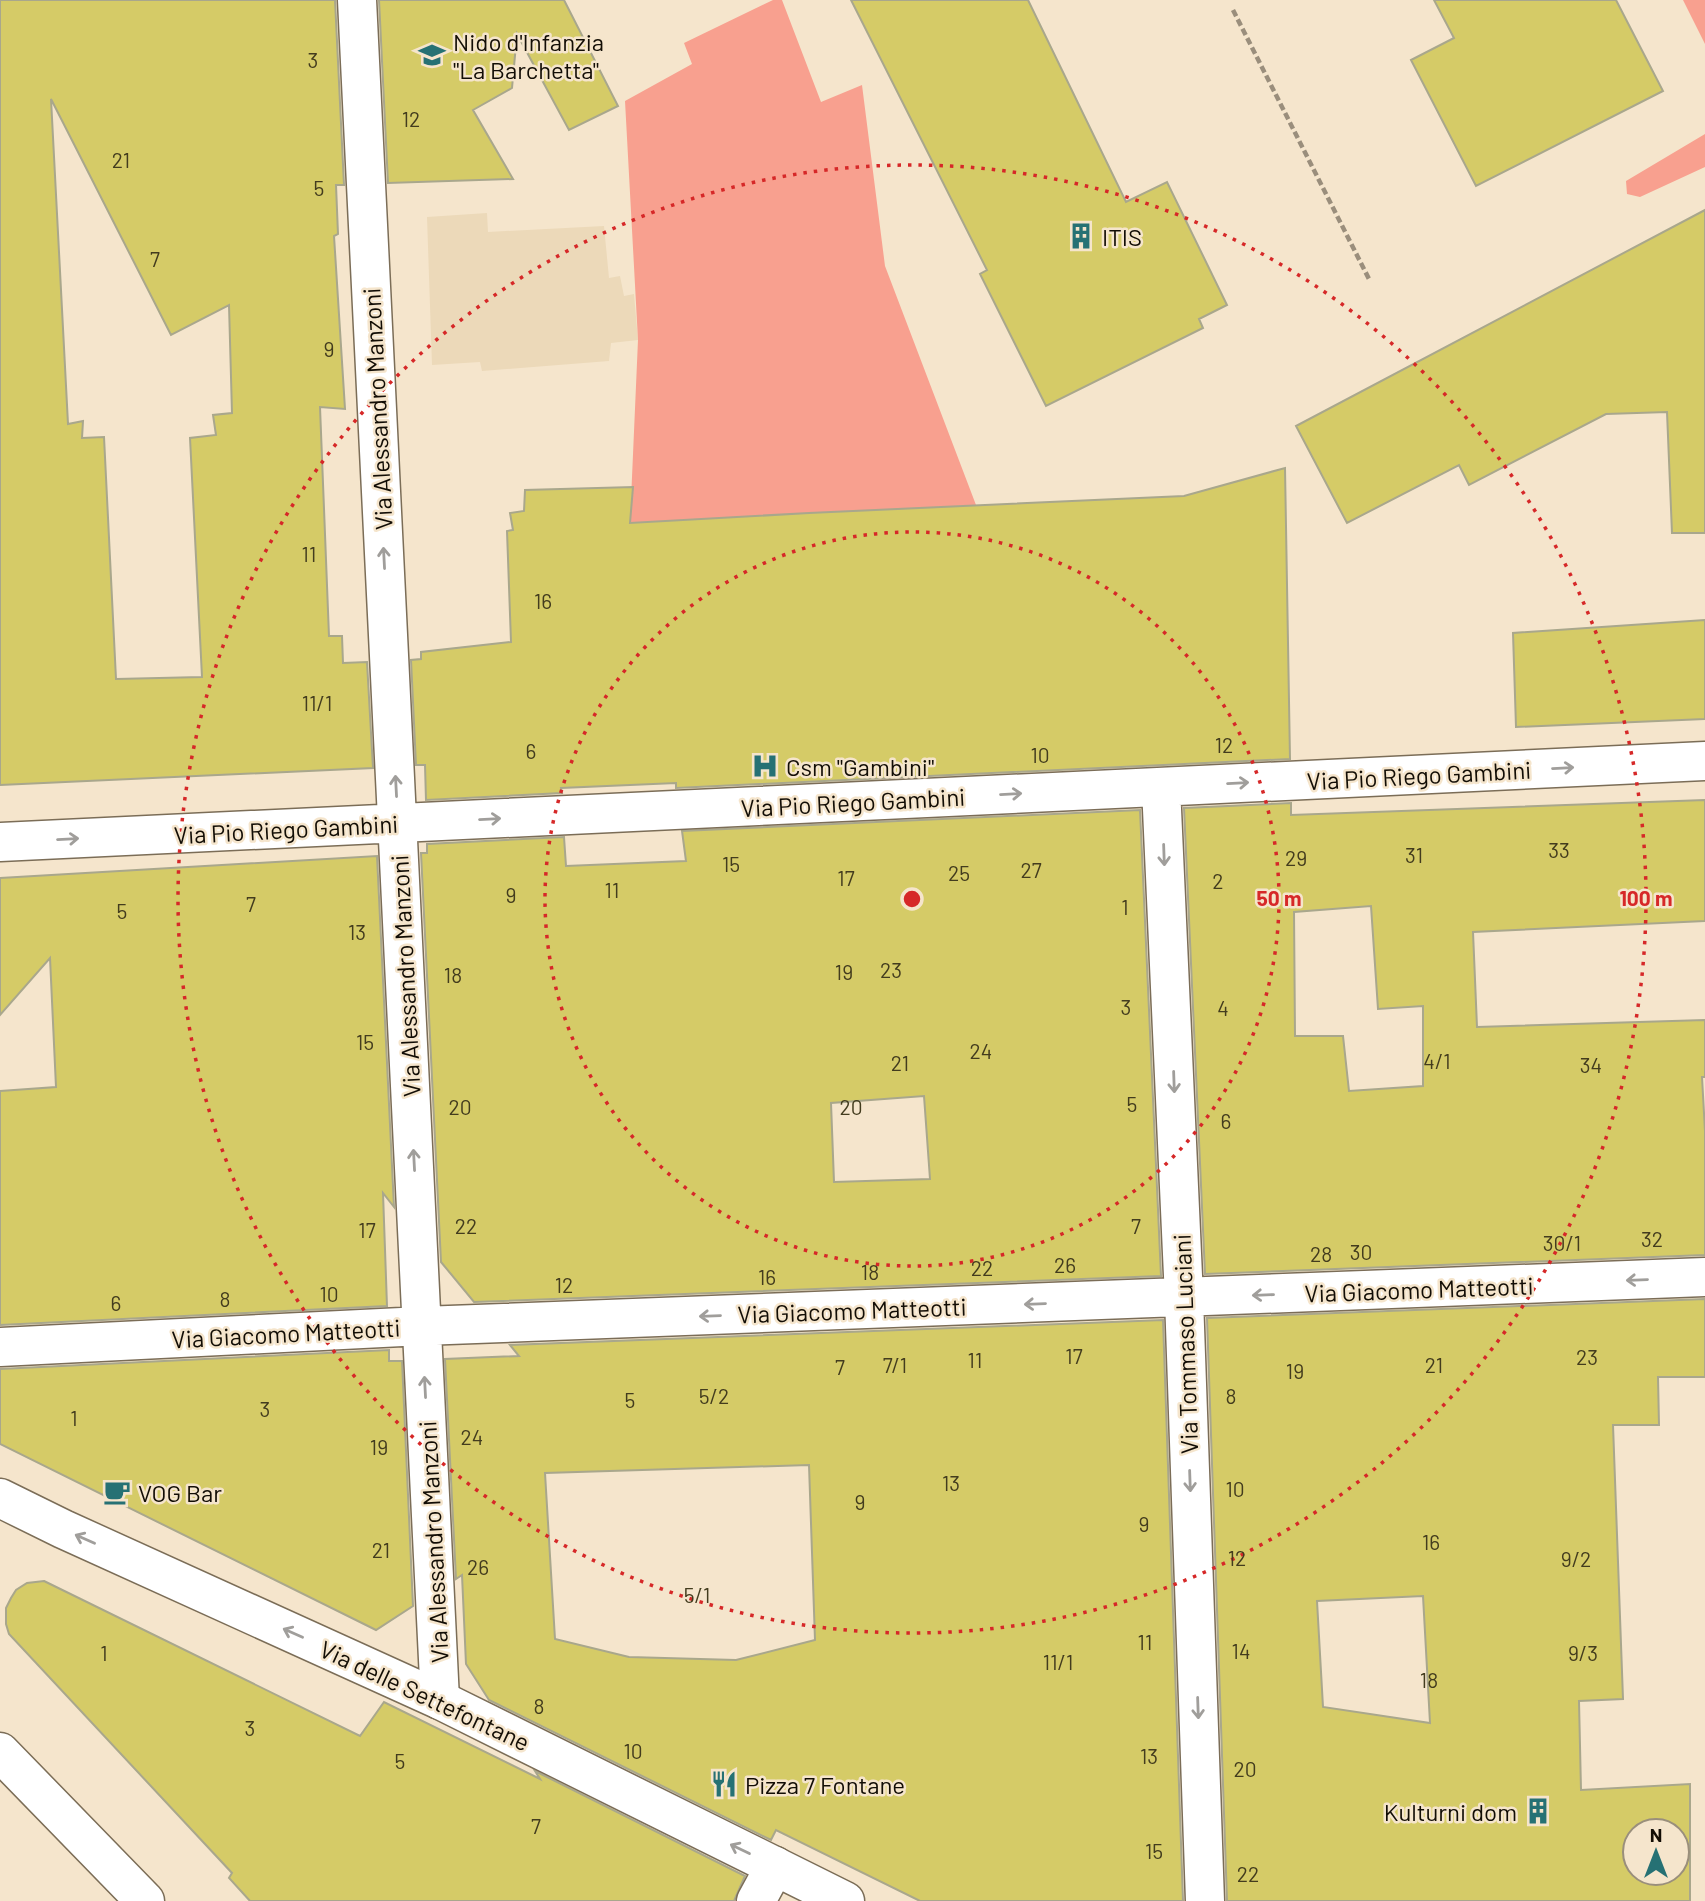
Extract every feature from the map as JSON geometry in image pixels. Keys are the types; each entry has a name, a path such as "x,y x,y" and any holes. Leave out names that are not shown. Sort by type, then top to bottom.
{"street":[{"name":"Via Alessandro Manzoni","path":"357,0 440,1700"},
{"name":"Via Pio Riego Gambini","path":"0,842 1705,761"},
{"name":"Via Tommaso Luciani","path":"1161,787 1184,1298 1205,1901"},
{"name":"Via Giacomo Matteotti","path":"0,1347 422,1326 1705,1277"},
{"name":"Via delle Settefontane","path":"0,1498 440,1700 845,1901"},
{"path":"0,1752 145,1901"},
{"path":"756,1901 775,1866"}],"path":[{"path":"1233,10 1368,279"}],"shaded area":[{"path":"773,0 782,0 821,102 862,85 885,266 976,505 630,523 638,340 625,101 692,64 684,43"},
{"path":"1683,0 1705,0 1705,44"},
{"path":"1705,134 1705,167 1640,197 1627,194 1626,181"},
{"path":"487,213 488,232 604,226 609,278 620,276 624,296 634,294 638,340 611,343 609,361 482,371 480,362 432,365 427,217"}],"building":[{"path":"0,0 335,0 344,185 336,185 338,234 334,236 345,409 320,407 329,636 342,636 343,663 367,662 373,768 0,785","holes":["51,99 171,335 229,305 232,413 213,415 216,435 190,438 202,677 116,679 104,437 82,438 83,421 68,424"]},
{"path":"379,0 564,0 618,106 569,130 517,34 512,88 473,110 513,179 388,183"},
{"name":"ITIS","path":"851,0 1028,0 1126,202 1167,182 1227,305 1199,319 1203,328 1046,406 980,274 987,270"},
{"path":"1434,0 1616,0 1663,91 1476,186 1411,60 1454,38"},
{"path":"1705,210 1705,533 1672,533 1667,412 1606,414 1469,485 1459,465 1347,523 1296,426"},
{"path":"1285,468 1290,759 676,788 676,783 561,788 562,793 426,800 425,765 416,765 411,660 421,659 421,652 511,642 507,531 513,530 510,513 524,511 525,490 633,487 630,523 1184,496"},
{"path":"1705,620 1705,719 1516,727 1513,633"},
{"path":"1705,800 1705,921 1473,932 1477,1027 1705,1020 1705,1077 1702,1077 1705,1255 1205,1274 1184,808 1291,803 1291,815","holes":["1371,906 1378,1009 1423,1006 1423,1086 1349,1091 1343,1036 1295,1036 1294,912"]},
{"path":"1140,810 1161,1276 474,1302 441,1262 421,853 427,853 427,844 564,837 566,866 686,861 682,831","holes":["924,1096 930,1179 834,1182 831,1103"]},
{"path":"377,856 394,1207 383,1193 387,1306 0,1325 0,1091 56,1087 50,958 0,1015 0,878"},
{"path":"1705,1299 1705,1377 1658,1377 1659,1425 1613,1425 1623,1699 1579,1701 1581,1790 1690,1784 1690,1817 1621,1817 1621,1887 1690,1887 1690,1901 1227,1901 1207,1318","holes":["1423,1596 1430,1723 1323,1707 1317,1601"]},
{"path":"1163,1320 1183,1901 920,1901 776,1830 771,1840 489,1700 466,1664 462,1575 456,1579 445,1359 519,1356 510,1345","holes":["809,1465 815,1640 736,1660 629,1657 555,1639 545,1473"]},
{"path":"389,1350 389,1361 402,1361 413,1606 376,1630 0,1444 0,1369"},
{"path":"44,1581 360,1736 384,1702 540,1779 535,1771 745,1876 734,1901 250,1901 229,1878 232,1873 9,1634 6,1608 16,1590 27,1583"}],"place":[{"name":"Nido d'Infanzia \"La Barchetta\"","path":"432,55"},
{"name":"ITIS","path":"1081,236"},
{"name":"Csm \"Gambini\"","path":"765,766"},
{"name":"VOG Bar","path":"117,1492"},
{"name":"Pizza 7 Fontane","path":"724,1784"},
{"name":"Kulturni dom","path":"1538,1811"}]}
